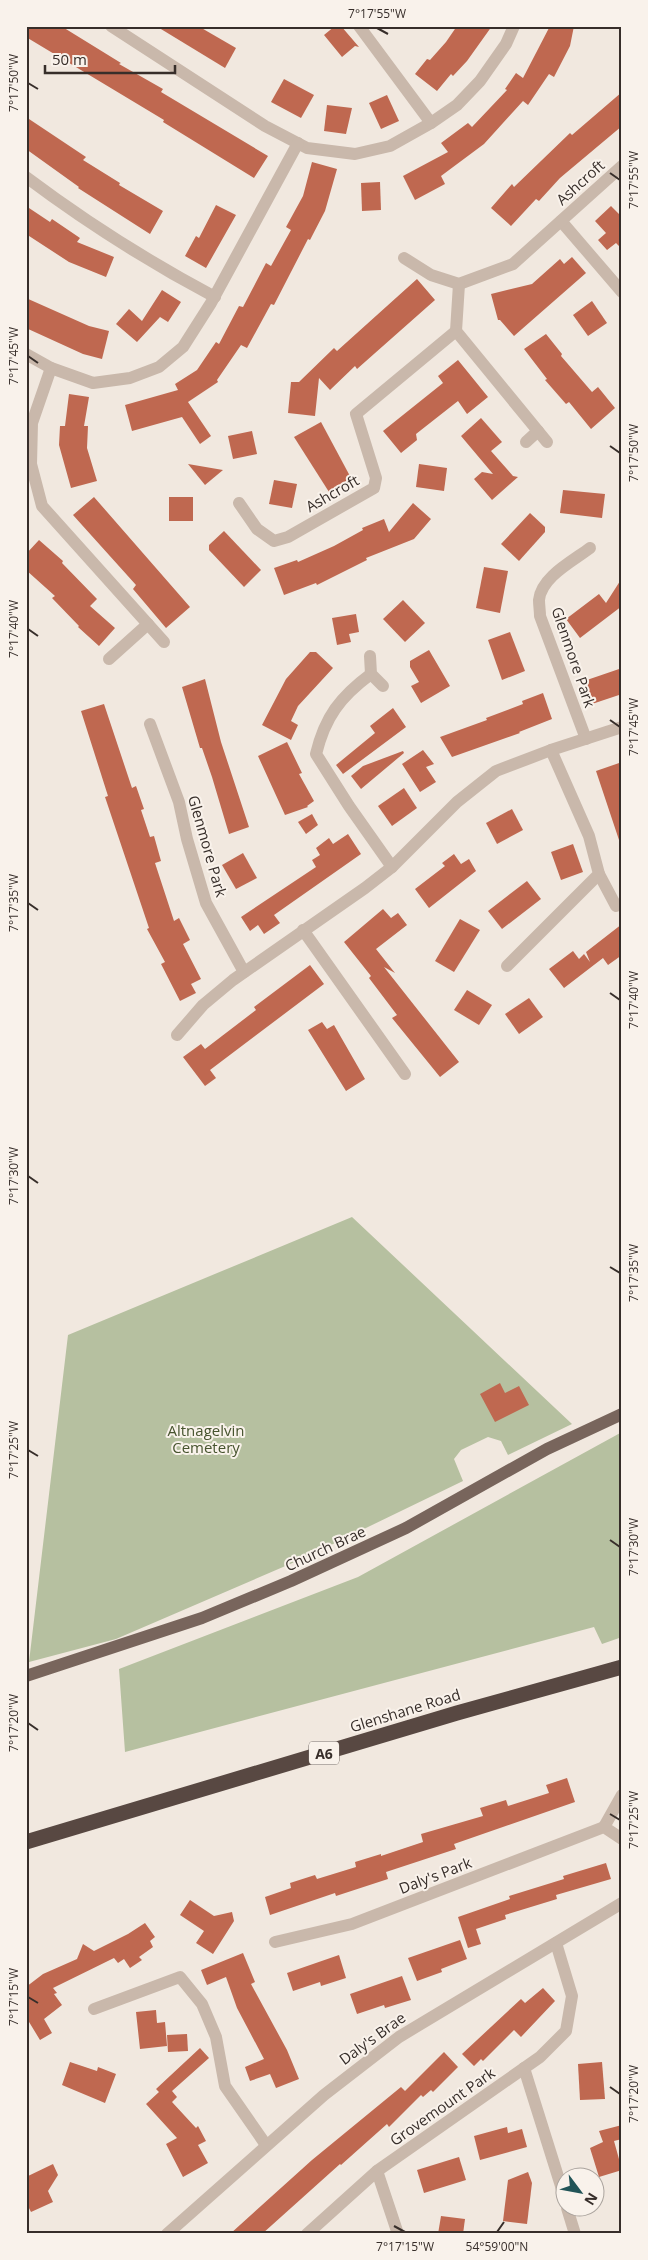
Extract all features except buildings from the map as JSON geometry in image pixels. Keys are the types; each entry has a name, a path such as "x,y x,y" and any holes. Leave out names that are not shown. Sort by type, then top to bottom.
{"highway":[{"name":"Glenshane Road","path":"26,1842 448,1715 622,1667"}],"main road":[{"name":"Church Brae","path":"26,1676 202,1618 291,1582 406,1528 547,1449 622,1414"}],"street":[{"path":"111,26 265,126 307,148 355,154 390,146 431,123 457,105 480,81 506,44 514,26"},
{"path":"359,26 431,123"},
{"path":"26,354 51,368 93,382 130,378 158,367 183,347 215,297 298,143"},
{"name":"Ashcroft","path":"459,284 513,264 622,166"},
{"path":"26,177 54,198 154,264 215,297"},
{"name":"Ashcroft","path":"561,221 622,292"},
{"path":"404,258 431,275 459,284 456,332 547,442"},
{"name":"Ashcroft","path":"238,503 257,529 274,541 288,537 374,488 376,478 356,414 456,332"},
{"path":"51,368 32,423 32,464 42,506 164,642"},
{"path":"526,442 538,431"},
{"name":"Glenmore Park","path":"586,739 540,616 539,600 541,590 546,582 590,548"},
{"path":"109,659 148,624"},
{"path":"370,656 370,674 383,686"},
{"path":"370,674 354,686 332,712 322,731 316,754 349,806 392,867"},
{"name":"Glenmore Park","path":"150,724 179,802 187,840 206,903 244,972"},
{"path":"177,1035 203,1004 244,972 365,888 392,867 457,802 496,771 551,750 622,727"},
{"path":"551,750 589,836 599,874 616,906"},
{"path":"507,966 599,874"},
{"path":"303,930 405,1074"},
{"path":"622,1795 604,1827 622,1840"},
{"name":"Daly's Park","path":"275,1942 352,1924 604,1827"},
{"name":"Daly's Brae","path":"167,2234 324,2095 399,2036 622,1903"},
{"name":"Grovemount Park","path":"308,2234 377,2171 540,2057 566,2031 572,1996 556,1944"},
{"path":"94,2009 180,1977 202,2004 216,2037 225,2086 266,2145"},
{"path":"524,2068 556,2170"},
{"path":"377,2171 398,2234"},
{"path":"570,2218 575,2234"}],"green space":[{"name":"Altnagelvin Cemetery","path":"352,1217 572,1424 508,1455 501,1441 488,1437 461,1450 454,1459 463,1481 304,1558 116,1639 29,1662 68,1335"},
{"path":"622,1432 622,1637 602,1644 594,1627 125,1752 119,1669 358,1577"}]}
